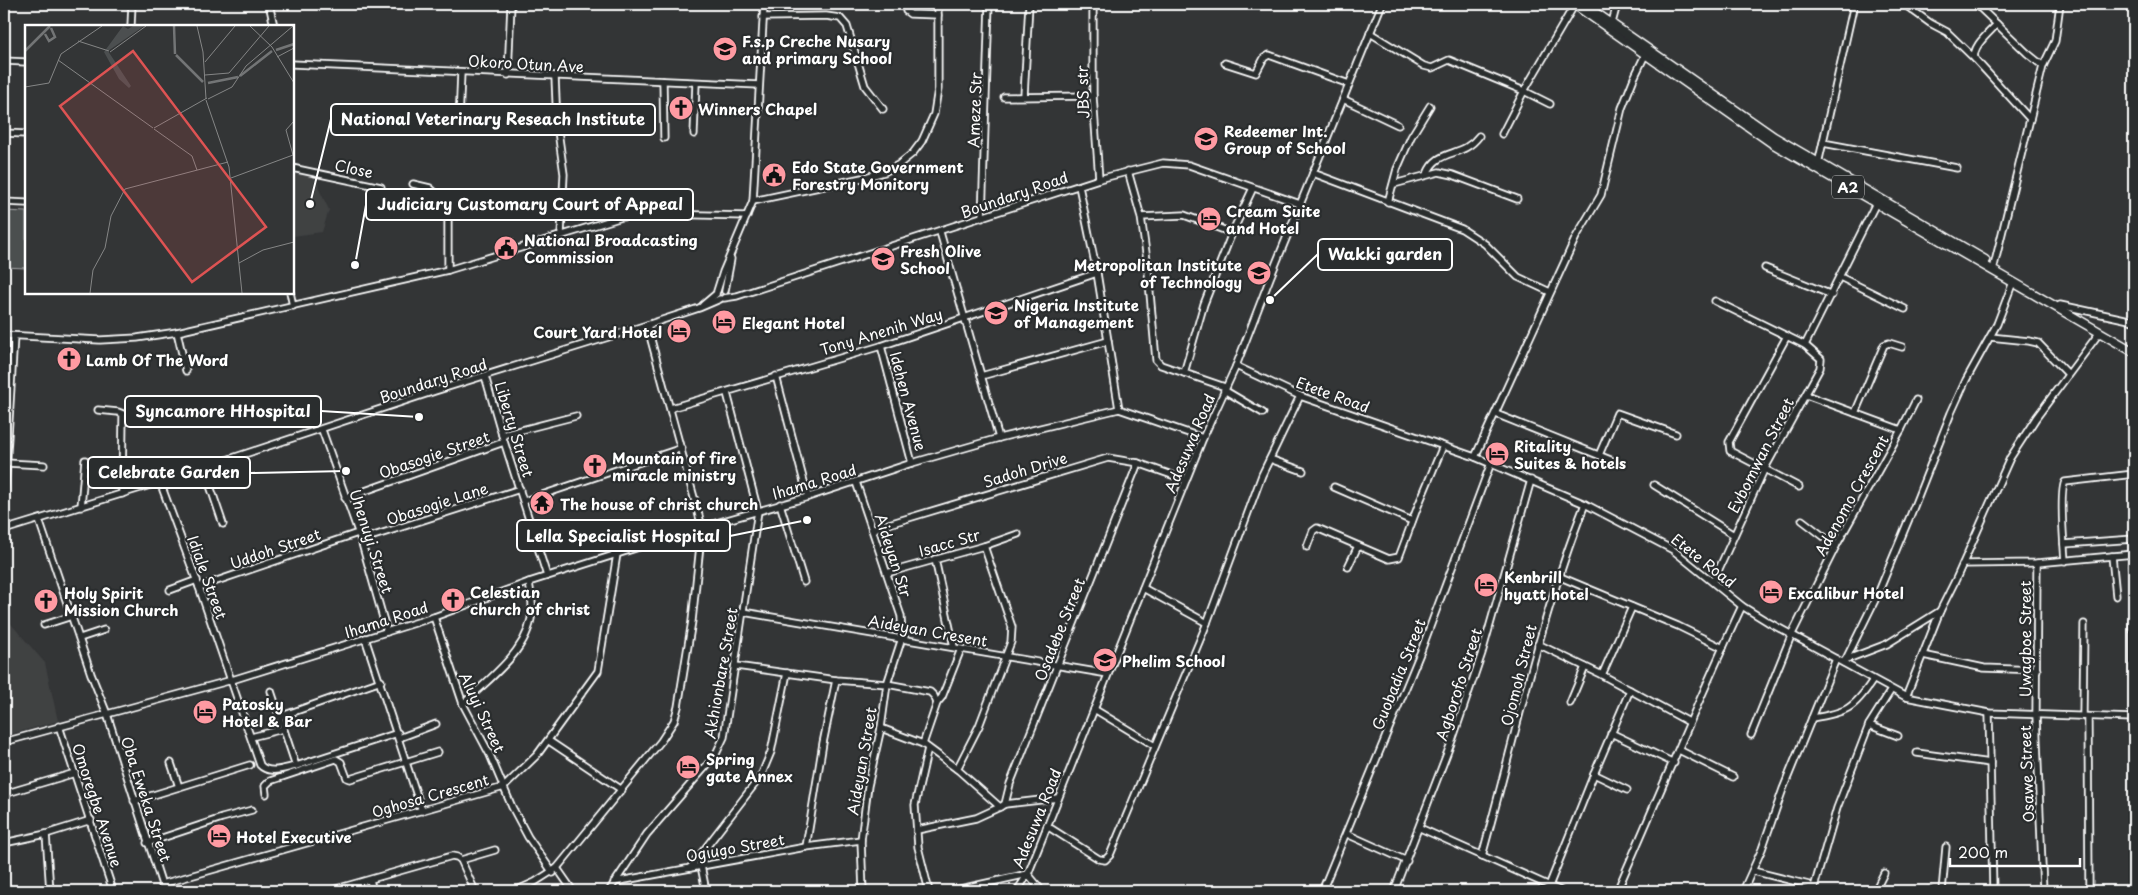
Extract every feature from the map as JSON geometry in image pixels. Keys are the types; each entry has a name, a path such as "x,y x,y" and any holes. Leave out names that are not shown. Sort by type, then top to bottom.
{"highway":[{"name":"A2","path":"1574,4 1711,97 1818,164 2134,346"},
{"name":"A2","path":"1583,4 1612,23 1772,143 2134,352"}],"street":[{"path":"131,25 132,4"},
{"path":"269,4 274,25"},
{"path":"508,74 511,4"},
{"path":"721,294 723,272 734,250 753,201 764,4"},
{"path":"905,4 908,13 938,15"},
{"path":"753,201 869,176 898,166 913,152 922,141 934,114 938,89 938,4"},
{"name":"Ameze Str","path":"982,218 989,4"},
{"path":"1024,96 1030,4"},
{"name":"JBS str","path":"1093,4 1093,96 1099,179"},
{"name":"Adesuwa Road","path":"1017,891 1028,874 1203,438 1236,366 1382,4"},
{"path":"1502,134 1524,91 1574,4"},
{"path":"1612,23 1617,4"},
{"path":"1818,164 1854,4"},
{"path":"1904,4 1930,23 1947,32 1975,59 2030,119"},
{"path":"1976,4 2044,66"},
{"path":"1994,266 2044,66 2056,41 2060,4"},
{"path":"763,17 826,16 840,18 847,26 864,86 883,109"},
{"path":"1975,59 1973,54 1976,49 1997,24"},
{"path":"1370,33 1424,66 1432,68 1449,60 1524,91 1550,104"},
{"path":"1475,457 1576,237 1600,195 1622,108 1646,53"},
{"path":"1225,63 1256,73 1268,54 1349,84"},
{"path":"4,61 25,62"},
{"name":"Okoro Otun Ave","path":"294,64 759,85"},
{"path":"459,122 461,72"},
{"path":"555,77 557,124 564,174 561,234"},
{"path":"663,81 664,138"},
{"path":"694,134 696,83"},
{"path":"1004,97 1093,96"},
{"path":"1343,98 1398,125"},
{"path":"1388,202 1397,169 1411,137 1430,106"},
{"path":"4,133 25,134"},
{"path":"1427,174 1431,166 1441,156 1462,151 1479,136"},
{"path":"1823,143 1957,168"},
{"name":"Boundary Road","path":"4,530 647,326 700,308 721,294 737,296 940,232 1099,179 1163,163 1188,165 1300,204"},
{"name":"Close","path":"294,168 382,187"},
{"path":"1128,172 1141,217 1156,360 1161,365 1225,389 1263,413"},
{"path":"1394,184 1439,172 1517,199"},
{"path":"1313,173 1462,229 1496,254 1518,277 1550,292"},
{"path":"413,184 430,188 448,204 448,270"},
{"path":"1079,186 1097,273 1119,409 1203,438"},
{"path":"1184,373 1204,304 1232,233 1253,188"},
{"path":"4,202 25,203"},
{"path":"1806,345 1876,203"},
{"path":"4,335 100,340 137,338 177,332 448,270 561,234 639,214 747,216"},
{"path":"1141,217 1184,215 1232,233"},
{"path":"940,232 999,438"},
{"path":"1765,268 1832,295"},
{"name":"Tony Anenih Way","path":"670,408 881,346 1097,273"},
{"path":"1840,277 1905,309"},
{"path":"1845,661 1877,596 1951,413 1966,380 2000,317 2013,282"},
{"path":"290,294 293,306"},
{"name":"Evbomwan Street","path":"1713,582 1764,470 1820,368 1820,359 1806,345 1715,301"},
{"path":"2060,304 2134,321"},
{"path":"515,891 555,871 660,741 676,714 692,621 702,527 682,448 647,326"},
{"path":"177,332 186,371"},
{"path":"1906,697 1940,611 2010,458 2036,418 2100,332"},
{"path":"4,504 14,336"},
{"path":"1787,336 1729,442 1730,451 1799,487"},
{"path":"1990,337 2034,342 2068,374"},
{"path":"981,376 1108,341"},
{"path":"1855,413 1884,345 1889,343 1902,347"},
{"name":"Idehen Avenue","path":"881,346 912,463"},
{"name":"Etete Road","path":"1236,366 1300,396 1491,463 1585,504 1658,541 1742,606 1791,636 1836,659 1845,661 1873,680 1906,697 1989,713 2134,718"},
{"name":"Liberty Street","path":"486,376 504,442 547,576"},
{"path":"776,376 808,497"},
{"path":"727,392 758,511"},
{"name":"Adenomo Crescent","path":"1751,735 1791,636 1836,546 1901,430 1806,395"},
{"path":"1047,826 1099,860 1108,859 1207,623 1248,510 1300,396"},
{"path":"1901,430 1916,400"},
{"name":"Ihama Road","path":"4,742 232,680 434,617 547,576 702,527 808,497 912,463 999,438 1119,409"},
{"path":"98,410 123,414 122,494"},
{"path":"1599,455 1617,413 1676,434"},
{"path":"1496,414 1613,461"},
{"path":"502,435 576,416"},
{"name":"Uhenuyi Street","path":"322,430 361,540 387,632"},
{"name":"Obasogie Street","path":"345,498 504,442"},
{"path":"1307,547 1313,531 1317,528 1389,559 1399,556 1443,446"},
{"path":"524,501 682,448"},
{"name":"Sadoh Drive","path":"872,528 1108,458 1138,463 1186,480"},
{"path":"81,507 84,460"},
{"path":"1270,460 1303,471"},
{"path":"6,463 44,465"},
{"name":"Osadebe Street","path":"1002,805 1138,463"},
{"name":"Guobadia Street","path":"1322,891 1421,651 1491,463"},
{"path":"204,468 223,524"},
{"path":"2065,560 2062,496 2065,482 2134,474"},
{"name":"Agborofo Street","path":"1394,891 1420,828 1482,654 1530,480"},
{"name":"Idiale Street","path":"160,482 198,584 262,768 271,770 296,766"},
{"name":"Aideyan Str","path":"856,482 901,616 902,638"},
{"path":"1654,485 1734,535"},
{"path":"1334,487 1412,521"},
{"name":"Obasogie Lane","path":"361,540 520,489"},
{"path":"780,504 804,582"},
{"name":"Ojomoh Street","path":"1482,856 1538,644 1558,576 1585,504"},
{"name":"Akhionbare Street","path":"609,891 647,834 715,756 724,737 758,511"},
{"name":"Oba Eweka Street","path":"39,520 91,674 107,714 164,891"},
{"path":"1802,520 1836,546"},
{"name":"Uddoh Street","path":"170,590 198,584 358,533"},
{"name":"Isacc Str","path":"887,573 984,546 1018,534"},
{"path":"2064,544 2134,539"},
{"path":"957,770 979,726 1011,642 1012,627 984,546"},
{"path":"1348,568 1358,546"},
{"name":"Oghosa Crescent","path":"162,884 504,787 537,756 598,671 618,554"},
{"path":"1963,564 2037,563 2133,555 2134,731"},
{"path":"2112,556 2116,596"},
{"path":"936,559 954,647"},
{"name":"Uwagboe Street","path":"2036,715 2037,563"},
{"path":"1558,576 1723,648"},
{"path":"462,704 508,661 522,645 529,630 531,616 532,606 529,582"},
{"path":"1143,588 1207,623"},
{"path":"1617,891 1674,763 1689,722 1742,606"},
{"path":"1602,675 1632,607"},
{"path":"1845,661 1887,644 1940,611"},
{"name":"Aideyan Cresent","path":"743,612 1108,674"},
{"path":"44,625 72,616"},
{"name":"Aluyi Street","path":"434,617 462,704 490,755 528,837 573,891"},
{"path":"2084,624 2089,891"},
{"path":"80,638 104,630"},
{"path":"366,638 422,810"},
{"name":"Aideyan Street","path":"863,891 861,840 868,786 881,728 887,684 902,638"},
{"path":"1538,644 1602,675 1689,722"},
{"path":"922,744 937,703 942,697 961,649"},
{"path":"1923,655 1984,668 2037,670"},
{"path":"1743,891 1753,871 1836,659"},
{"path":"736,666 836,680 887,684 930,692 937,703"},
{"path":"1570,703 1585,667"},
{"path":"690,868 761,776 771,752 787,673"},
{"path":"806,847 823,743 836,680"},
{"path":"1812,718 1833,715 1854,706 1873,680"},
{"path":"279,717 381,681"},
{"path":"1549,886 1630,690"},
{"path":"1812,890 1837,808 1869,726 1890,690"},
{"path":"271,691 282,729 296,766 436,724"},
{"path":"1094,709 1155,746"},
{"path":"1989,713 1993,891"},
{"name":"Osawe Street","path":"2036,715 2042,891"},
{"name":"Omoregbe Avenue","path":"59,726 113,891"},
{"path":"1869,726 1898,736"},
{"path":"881,728 922,744 1002,805"},
{"path":"251,737 282,729"},
{"path":"1611,733 1674,763"},
{"path":"549,741 622,790"},
{"path":"928,748 915,805 918,847 929,891"},
{"path":"1678,750 1732,777"},
{"path":"266,794 265,786 270,781 336,759 341,762 347,778 350,779 438,752"},
{"path":"1917,753 1990,763"},
{"path":"171,762 179,787"},
{"path":"134,801 250,765"},
{"path":"4,794 75,773"},
{"path":"1594,774 1627,790"},
{"path":"917,830 976,818 1002,805 1058,798"},
{"path":"147,843 252,810"},
{"path":"4,843 46,834 91,820"},
{"path":"1420,828 1561,891"},
{"path":"46,834 50,891"},
{"path":"1347,834 1407,861"},
{"name":"Ogiugo Street","path":"614,882 806,847 861,840"},
{"path":"1942,891 1946,847"},
{"path":"461,860 495,850"},
{"path":"329,891 452,856 461,860 475,891"},
{"path":"701,866 706,891"},
{"path":"1753,871 1809,885 1812,890"},
{"path":"1875,891 1884,873"},
{"path":"951,891 1028,874 1042,891"},
{"path":"370,880 373,891"}],"shaded area":[{"path":"294,172 313,174 317,177 319,189 329,210 322,232 294,236"},
{"path":"4,211 25,212 25,268 4,267"},
{"path":"4,616 45,663 58,721 4,736"}],"place":[{"name":"F.s.p Creche Nusary and primary School","path":"725,49"},
{"name":"Winners Chapel","path":"681,108"},
{"name":"Redeemer Int. Group of School","path":"1206,139"},
{"name":"Edo State Government Forestry Monitory","path":"774,175"},
{"name":"National Veterinary Reseach Institute","path":"310,204"},
{"name":"Cream Suite and Hotel","path":"1209,219"},
{"name":"National Broadcasting Commission","path":"506,248"},
{"name":"Fresh Olive School","path":"883,259"},
{"name":"Judiciary Customary Court of Appeal","path":"355,265"},
{"name":"Metropolitan Institute of Technology","path":"1259,273"},
{"name":"Wakki garden","path":"1270,300"},
{"name":"Nigeria Institute of Management","path":"996,313"},
{"name":"Elegant Hotel","path":"724,322"},
{"name":"Court Yard Hotel","path":"679,331"},
{"name":"Lamb Of The Word","path":"69,359"},
{"name":"Syncamore HHospital","path":"419,417"},
{"name":"Ritality Suites & hotels","path":"1497,454"},
{"name":"Mountain of fire miracle ministry","path":"595,466"},
{"name":"Celebrate Garden","path":"346,471"},
{"name":"The house of christ church","path":"542,503"},
{"name":"Lella Specialist Hospital","path":"807,520"},
{"name":"Kenbrill hyatt hotel","path":"1486,585"},
{"name":"Excalibur Hotel","path":"1771,592"},
{"name":"Celestian church of christ","path":"453,600"},
{"name":"Holy Spirit Mission Church","path":"46,601"},
{"name":"Phelim School","path":"1105,660"},
{"name":"Patosky Hotel & Bar","path":"205,712"},
{"name":"Spring gate Annex","path":"688,767"},
{"name":"Hotel Executive","path":"219,836"}]}
